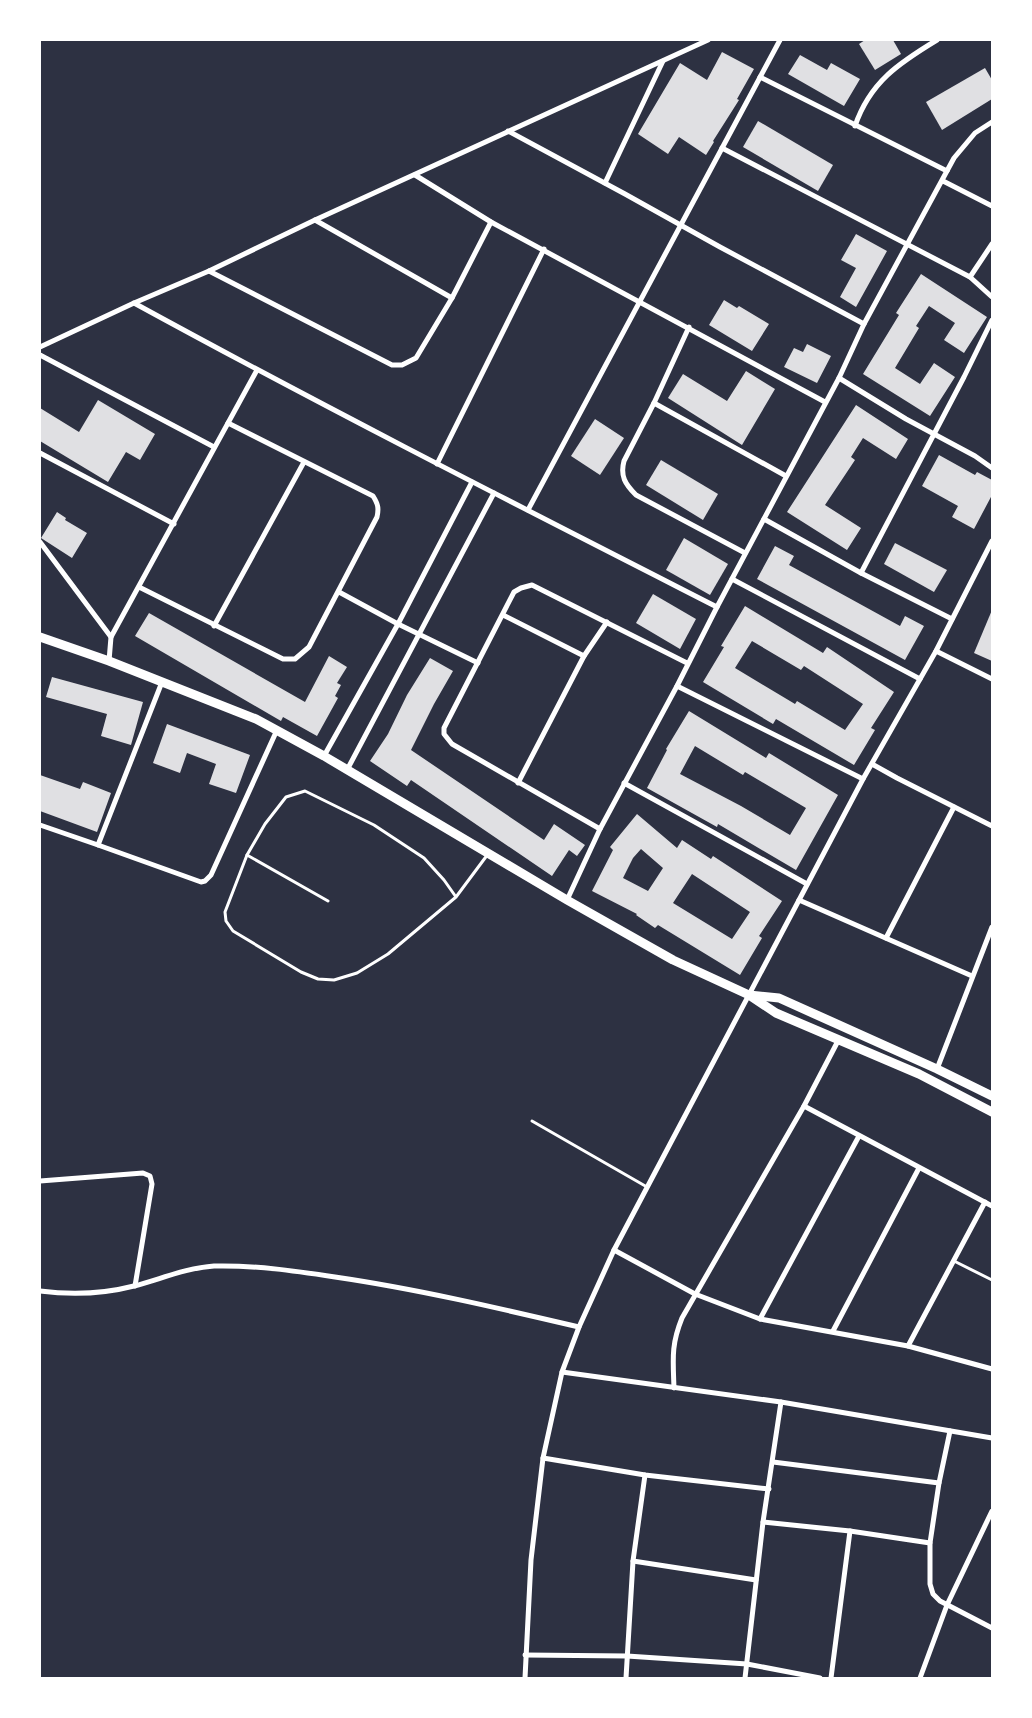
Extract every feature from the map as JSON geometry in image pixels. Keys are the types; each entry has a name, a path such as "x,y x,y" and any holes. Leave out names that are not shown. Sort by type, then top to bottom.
{"main road":[{"path":"40,637 162,681 256,719 324,756 567,900 673,960 749,995 776,1013 919,1074 992,1112"},
{"path":"749,995 779,998 937,1068 992,1096"}],"street":[{"path":"40,347 134,303 209,271 315,220 708,40"},
{"path":"528,510 780,40"},
{"path":"855,126 866,100 881,80 908,58 937,40"},
{"path":"605,183 663,61"},
{"path":"760,77 947,171"},
{"path":"567,900 600,829 839,378 864,324 954,158 975,133 992,122"},
{"path":"508,131 864,324"},
{"path":"722,148 970,278 992,297"},
{"path":"415,175 492,222 825,402"},
{"path":"943,181 992,206"},
{"path":"315,220 452,298"},
{"path":"209,271 392,365 402,365 416,358 452,298 492,222"},
{"path":"970,278 992,244"},
{"path":"437,464 544,249"},
{"path":"134,303 256,370 717,607"},
{"path":"861,573 992,320"},
{"path":"689,328 624,461 622,470 626,485 636,495 746,553"},
{"path":"40,355 214,447"},
{"path":"109,661 111,637 256,370"},
{"path":"839,378 975,456 992,468"},
{"path":"654,403 786,476"},
{"path":"139,587 282,659 295,659 309,647 377,517 379,510 377,503 373,496 228,424"},
{"path":"40,453 174,524"},
{"path":"214,626 304,462"},
{"path":"324,756 398,624 472,482"},
{"path":"347,770 494,493"},
{"path":"764,519 861,573 952,619"},
{"path":"524,1678 531,1560 543,1458 562,1372 579,1328 614,1250 863,779 936,651 992,541"},
{"path":"40,542 111,637"},
{"path":"732,579 920,679"},
{"path":"600,829 452,744 444,734 444,728 514,592 532,585 687,663"},
{"path":"338,592 478,664"},
{"path":"503,615 584,656"},
{"path":"518,783 584,656 607,622"},
{"path":"936,651 992,679"},
{"path":"98,845 162,681"},
{"path":"677,686 863,779"},
{"path":"40,825 201,882 205,881 211,875 277,730"},
{"path":"872,764 992,826"},
{"path":"624,783 807,884"},
{"path":"886,938 954,807"},
{"path":"799,900 972,976"},
{"path":"937,1068 992,927"},
{"path":"674,1388 673,1349 675,1335 695,1294 804,1106 839,1039"},
{"path":"804,1106 992,1206"},
{"path":"760,1319 859,1136"},
{"path":"833,1331 919,1168"},
{"path":"40,1181 143,1173 150,1176 152,1184 135,1286"},
{"path":"908,1346 985,1202"},
{"path":"614,1250 695,1294 760,1319 908,1346 992,1369"},
{"path":"40,1291 61,1294 110,1292 187,1270 212,1266 248,1266 392,1286 500,1308 579,1328"},
{"path":"562,1372 781,1402 992,1438"},
{"path":"745,1678 763,1522 781,1402"},
{"path":"950,1431 939,1483 930,1543 931,1589 935,1597 947,1605 992,1628"},
{"path":"543,1458 645,1475 769,1489"},
{"path":"773,1462 939,1483"},
{"path":"626,1678 633,1561 645,1475"},
{"path":"920,1678 947,1605 992,1511"},
{"path":"763,1522 850,1531 930,1543"},
{"path":"832,1678 850,1531"},
{"path":"633,1561 756,1580"},
{"path":"525,1656 627,1656 747,1664 820,1678"}],"lane":[{"path":"456,897 444,880 424,858 374,825 305,791 286,797 265,824 247,855 225,912 226,922 233,931 301,972 318,979 334,980 357,973 388,954 456,897 488,853"},
{"path":"247,855 328,901"},
{"path":"532,1121 648,1187"},
{"path":"954,1260 992,1280"}],"building":[{"path":"865,40 893,40 901,54 875,70 859,44"},
{"path":"722,52 754,69 737,99 739,100 706,155 679,137 668,154 638,134 680,63 707,80"},
{"path":"800,55 827,70 831,63 860,79 844,106 788,74"},
{"path":"985,68 992,80 992,99 942,130 926,102"},
{"path":"758,121 833,165 818,191 743,147"},
{"path":"856,234 887,251 856,307 840,297 856,268 841,260"},
{"path":"921,274 987,317 964,353 944,340 955,323 929,306 916,326 919,328 895,368 920,384 934,363 955,377 930,416 863,374 899,315 896,313"},
{"path":"724,300 737,308 739,306 769,324 752,351 709,325"},
{"path":"807,344 831,356 817,383 784,367 794,348 803,352"},
{"path":"746,371 775,389 742,445 668,398 683,374 727,401"},
{"path":"98,400 155,434 140,460 126,452 108,482 40,441 40,408 79,432"},
{"path":"856,405 908,439 896,459 863,438 851,457 855,460 825,505 861,528 847,550 787,512"},
{"path":"595,419 624,438 600,475 571,456"},
{"path":"939,455 975,475 977,472 992,480 992,495 974,529 952,517 958,506 922,486"},
{"path":"661,460 718,494 703,520 646,485"},
{"path":"57,512 66,518 65,520 87,533 72,558 41,538"},
{"path":"684,538 728,564 710,595 666,570"},
{"path":"895,543 947,570 934,592 884,564"},
{"path":"775,546 794,556 789,565 900,626 905,616 924,626 905,660 757,579"},
{"path":"653,594 696,619 680,649 636,623"},
{"path":"745,606 823,653 827,647 894,692 871,728 875,730 854,765 776,719 773,724 703,682 724,647 721,646","holes":["752,641 801,670 804,666 863,704 845,730 797,701 795,704 735,668"]},
{"path":"992,610 992,661 974,653"},
{"path":"149,613 305,702 329,656 347,667 337,683 341,685 335,696 338,698 317,736 283,717 281,721 135,636"},
{"path":"430,658 453,671 411,750 544,840 554,824 585,845 577,856 569,850 552,876 411,780 407,786 370,761 388,734 407,695"},
{"path":"52,677 143,702 131,745 101,736 107,714 46,697"},
{"path":"689,711 766,758 769,753 838,795 796,870 718,824 717,827 647,788 666,749","holes":["695,746 743,775 745,772 806,808 790,835 741,806 680,774"]},
{"path":"167,724 250,755 236,793 209,784 216,764 187,753 180,773 153,763"},
{"path":"40,775 80,789 83,782 111,793 97,832 40,811"},
{"path":"637,814 677,848 682,840 711,859 713,856 782,901 759,936 762,938 740,975 658,925 655,928 637,914 592,891 613,850 610,847","holes":["641,849 663,868 648,891 623,878 633,858","692,874 750,912 732,939 673,903"]}]}
